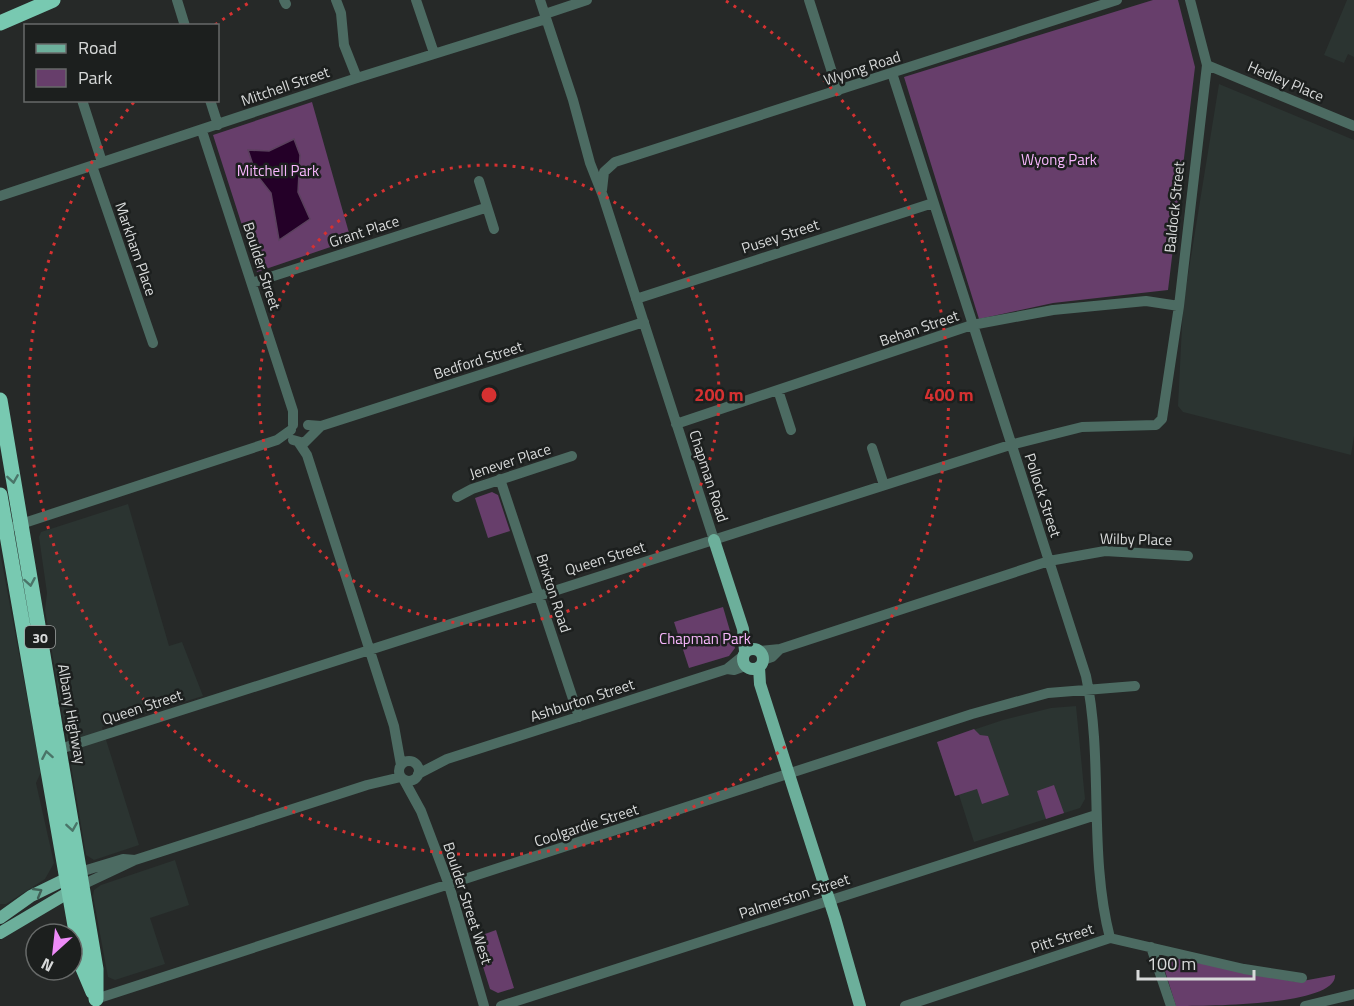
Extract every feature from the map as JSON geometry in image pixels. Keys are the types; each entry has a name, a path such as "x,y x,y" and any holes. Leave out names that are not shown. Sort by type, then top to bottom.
{"highway":[{"path":"0,22 53,0"},
{"path":"0,16 25,11"},
{"name":"Albany Highway","path":"0,400 60,749 82,966 96,1002"},
{"name":"Albany Highway","path":"0,495 3,530 75,881"}],"main road":[{"name":"Chapman Road","path":"714,540 830,900 861,1006"},
{"path":"0,918 31,896 75,881"},
{"path":"0,933 75,881"},
{"name":"Chapman Road","path":"858,992 862,994 866,1006"}],"street":[{"path":"177,0 184,24"},
{"path":"336,0 341,13 344,45 357,78"},
{"path":"416,0 434,53"},
{"name":"Chapman Road","path":"540,0 573,100 586,151 603,196 714,540"},
{"name":"Mitchell Street","path":"0,196 202,131 587,0"},
{"path":"808,0 838,91"},
{"name":"Wyong Road","path":"615,162 1117,0"},
{"name":"Baldock Street","path":"1162,419 1179,306 1207,65 1190,0"},
{"name":"Hedley Place","path":"1207,65 1354,126"},
{"name":"Pollock Street","path":"892,74 1088,689 1096,815 1110,938"},
{"name":"Markham Place","path":"82,102 97,164 153,342"},
{"path":"211,102 218,125"},
{"name":"Boulder Street","path":"202,131 301,433 368,648"},
{"name":"Chapman Road","path":"603,196 601,179 607,168 615,162"},
{"path":"479,181 485,208 494,230"},
{"name":"Pusey Street","path":"636,299 933,203"},
{"name":"Grant Place","path":"252,283 485,208"},
{"name":"Behan Street","path":"676,424 972,326 1053,310 1134,302 1179,306"},
{"name":"Bedford Street","path":"301,433 644,322"},
{"path":"777,390 791,430"},
{"name":"Queen Street","path":"60,749 368,648 1010,445 1082,427 1156,425 1162,419"},
{"path":"3,530 301,433"},
{"path":"872,448 884,485"},
{"name":"Jenever Place","path":"457,496 500,479 572,456"},
{"name":"Brixton Road","path":"500,479 579,717"},
{"name":"Wilby Place","path":"1049,561 1105,551 1188,556"},
{"name":"Ashburton Street","path":"75,881 123,859 135,860 367,785 405,768 447,759 727,669 734,670 752,658 772,657 780,649 1049,561"},
{"name":"Boulder Street West","path":"368,648 394,726 405,768 449,885 484,1006"},
{"name":"Coolgardie Street","path":"96,1002 972,714 1048,693 1135,686"},
{"name":"Ashburton Street","path":"405,768 412,780 447,759"},
{"name":"Boulder Street West","path":"418,775 421,811"},
{"name":"Palmerston Street","path":"501,1006 1096,815"},
{"name":"Pitt Street","path":"905,1006 1110,938 1244,969 1302,978"},
{"path":"1151,947 1171,1006"},
{"path":"1305,1006 1354,994"}],"shaded area":[{"path":"1347,0 1354,0 1354,57 1348,54 1344,63 1324,55"},
{"path":"1219,84 1354,140 1354,436 1351,455 1183,412 1178,406 1183,306"},
{"path":"294,139 300,155 298,192 310,219 279,240 271,193 256,174 248,150 269,151"},
{"path":"128,504 169,646 182,642 203,696 102,727 139,845 94,860 86,855 45,610 47,593 39,537 41,532"},
{"path":"0,552 41,772 36,783 54,863 45,879 6,904 0,904"},
{"path":"1076,706 1085,799 1080,808 974,842 959,795 955,796 937,742 1003,720 1051,708"},
{"path":"175,860 189,905 150,918 165,964 115,980 108,977 93,896 94,890 101,885"}],"green space":[{"name":"Wyong Park","path":"1153,0 1178,0 1195,67 1168,290 1053,303 979,319 904,77"},
{"name":"Mitchell Park","path":"312,102 351,240 257,272 213,135"},
{"path":"492,492 498,495 510,531 488,538 475,498"},
{"name":"Chapman Park","path":"723,607 735,648 729,656 689,668 674,622"},
{"path":"974,729 980,735 988,736 1009,795 982,804 977,789 955,796 937,742"},
{"path":"1054,785 1064,813 1046,819 1037,791"},
{"path":"496,930 514,988 498,993 490,989 474,938"},
{"path":"1173,958 1297,982 1335,975 1330,985 1315,993 1293,998 1213,1006 1176,1006 1165,971 1166,961"}]}
